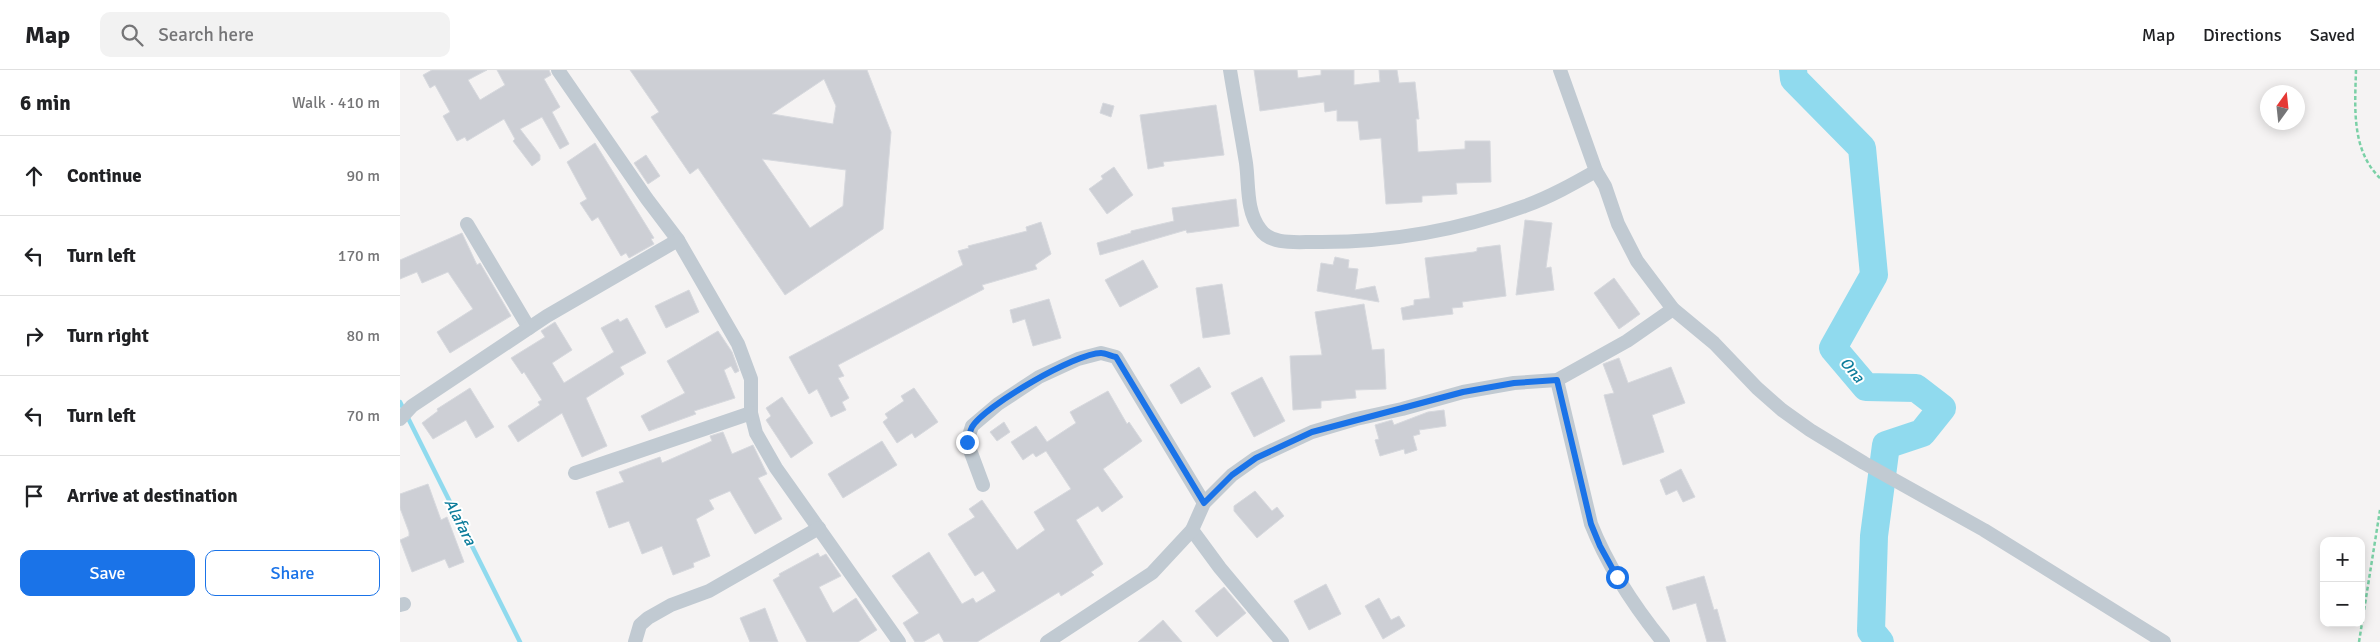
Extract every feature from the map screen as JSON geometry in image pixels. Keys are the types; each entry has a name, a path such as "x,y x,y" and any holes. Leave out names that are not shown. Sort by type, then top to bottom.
{"street":[{"path":"558,70 646,199 678,240 738,344 751,379 751,413 756,433 776,468 898,642"},
{"path":"1230,70 1246,166 1251,212 1260,231 1281,242 1343,243 1405,236 1465,224 1524,207 1558,193 1596,171"},
{"path":"1560,70 1596,171 1605,186 1618,224 1637,261 1673,309 1714,343 1757,388 1782,410 1864,463 1984,530 2164,642"},
{"path":"467,224 529,328"},
{"path":"400,419 412,406 529,328 650,254 678,240"},
{"path":"1047,642 1152,573 1192,530 1204,503 1232,475 1256,458 1312,432 1463,392 1514,383 1557,380 1627,341 1673,309"},
{"path":"983,485 967,442 972,426 998,404 1039,377 1078,359 1101,353 1116,357 1204,503"},
{"path":"1557,380 1591,524 1600,546 1634,604 1663,642"},
{"path":"575,473 751,413"},
{"path":"635,642 640,625 648,618 670,605 709,591 819,528"},
{"path":"1192,530 1226,576 1282,642"}],"path":[{"path":"2356,70 2358,137 2362,153 2380,178"},
{"path":"2359,642 2380,510"}],"building":[{"path":"432,70 487,70 468,80 480,100 505,85 497,70 549,70 551,75 544,79 560,107 552,112 569,144 560,149 542,117 520,129 540,155 540,160 532,166 513,141 515,139 504,119 467,141 465,137 457,141 443,116 450,112 435,85 430,88 423,75"},
{"path":"630,70 867,70 891,132 883,229 785,295 698,168 690,174 651,117 659,112","holes":["824,79 836,106 833,124 772,114","762,159 846,170 843,206 810,228"]},
{"path":"1254,70 1297,70 1298,78 1321,75 1321,70 1354,70 1354,85 1380,82 1379,70 1397,70 1399,83 1415,82 1419,119 1416,119 1418,152 1465,149 1465,141 1490,141 1491,182 1456,183 1457,194 1422,196 1422,202 1386,204 1381,138 1360,140 1358,121 1337,121 1337,110 1325,112 1324,102 1260,111"},
{"path":"1103,103 1114,106 1111,117 1100,113"},
{"path":"1216,105 1224,155 1163,162 1164,166 1148,169 1140,115"},
{"path":"595,143 654,238 651,239 654,244 629,258 626,253 621,256 598,217 592,221 580,203 587,199 567,162"},
{"path":"646,155 660,176 648,184 634,163"},
{"path":"1114,167 1133,195 1107,214 1089,189 1103,179 1101,176"},
{"path":"1236,199 1239,226 1187,233 1186,230 1100,255 1097,243 1131,233 1131,231 1174,221 1172,208"},
{"path":"1525,220 1552,223 1546,268 1551,267 1554,290 1516,295"},
{"path":"1041,222 1051,254 1035,265 1037,269 982,285 984,289 838,365 844,376 838,378 849,398 842,402 846,410 831,417 817,389 809,394 789,357 963,265 958,251 969,248 968,246 1027,231 1026,227"},
{"path":"462,233 477,265 480,263 511,316 450,353 437,332 473,309 448,272 422,283 417,272 400,279 400,260"},
{"path":"1500,245 1506,296 1462,302 1463,307 1452,308 1453,314 1403,320 1401,308 1414,305 1414,300 1430,298 1425,258 1474,252 1477,251 1477,248"},
{"path":"1335,257 1349,260 1348,268 1358,269 1355,290 1375,286 1379,302 1317,291 1321,263 1333,265"},
{"path":"1143,260 1158,287 1120,307 1105,280"},
{"path":"1614,278 1640,314 1619,329 1594,293"},
{"path":"1222,284 1230,334 1203,338 1196,288"},
{"path":"689,290 699,312 666,328 655,306"},
{"path":"1049,299 1061,338 1033,346 1025,319 1013,323 1010,310"},
{"path":"1364,304 1372,350 1384,349 1386,389 1355,390 1356,398 1321,401 1321,408 1293,410 1290,356 1322,355 1315,312"},
{"path":"627,318 646,353 620,367 624,374 586,398 607,446 582,457 562,413 518,442 508,426 540,405 538,402 542,400 524,372 522,374 511,358 545,337 541,331 555,322 572,350 552,363 564,383 614,352 601,328 618,319 620,322"},
{"path":"718,331 732,352 739,371 735,373 731,366 724,370 735,398 694,411 696,414 649,431 641,416 685,393 667,361"},
{"path":"1619,358 1628,383 1671,367 1685,403 1652,415 1664,452 1623,465 1604,395 1614,393 1603,364"},
{"path":"1199,367 1211,387 1181,404 1170,385"},
{"path":"1262,377 1285,421 1254,437 1231,393"},
{"path":"470,388 494,427 476,438 466,420 433,439 422,423 438,411 437,409"},
{"path":"914,388 938,422 915,438 912,433 897,443 883,422 888,418 885,414 904,401 901,396"},
{"path":"1108,391 1127,424 1129,422 1142,441 1103,469 1123,497 1102,512 1098,506 1076,520 1103,564 1091,572 1094,575 1061,596 1059,592 977,642 944,642 939,633 923,642 915,642 903,623 919,613 892,576 929,552 962,604 973,598 976,603 996,591 983,571 975,576 948,534 975,517 969,509 982,500 1017,550 1045,530 1034,512 1071,489 1046,451 1036,457 1033,453 1023,460 1011,442 1036,426 1047,442 1076,423 1070,412"},
{"path":"782,397 813,443 791,458 766,420 771,416 766,408"},
{"path":"1444,410 1446,426 1419,430 1420,434 1413,436 1417,450 1405,454 1404,449 1380,456 1375,440 1379,439 1375,425 1392,420 1394,425 1428,412"},
{"path":"1004,422 1010,432 997,441 990,432"},
{"path":"723,432 732,454 753,445 767,474 758,478 782,519 755,534 730,491 709,500 714,509 696,519 710,556 693,563 694,567 673,575 662,546 642,554 629,521 609,528 596,492 624,482 619,472 660,457 662,463 712,441 710,436"},
{"path":"882,441 897,465 843,498 828,474"},
{"path":"1681,469 1695,497 1683,502 1677,490 1666,495 1660,480"},
{"path":"428,484 441,520 447,517 464,562 449,568 445,559 412,572 400,540 409,536 409,532 400,508 400,494"},
{"path":"1255,491 1272,511 1277,507 1284,516 1257,538 1234,511 1234,506"},
{"path":"818,553 820,557 826,554 841,576 819,587 833,613 856,598 877,630 858,642 807,642 773,580 780,576 779,574"},
{"path":"1704,576 1714,610 1717,609 1726,642 1707,642 1696,603 1673,610 1666,587"},
{"path":"1326,584 1341,614 1309,630 1294,601"},
{"path":"1224,587 1246,613 1217,637 1195,611"},
{"path":"1379,598 1391,620 1399,616 1405,626 1383,639 1365,606"},
{"path":"765,608 778,642 750,642 740,618"},
{"path":"1163,620 1182,642 1138,642"}],"waterway":[{"name":"Ona","path":"1793,70 1794,79 1862,148 1874,275 1833,348 1866,387 1916,388 1942,408 1922,433 1886,445 1874,536 1871,631 1880,642"},
{"name":"Alafara","path":"400,402 520,642"}],"route":[{"path":"967,442 972,426 998,404 1039,377 1078,359 1101,353 1116,357 1204,503 1232,475 1256,458 1312,432 1463,392 1514,383 1557,380 1591,524 1600,546 1617,577"}]}
